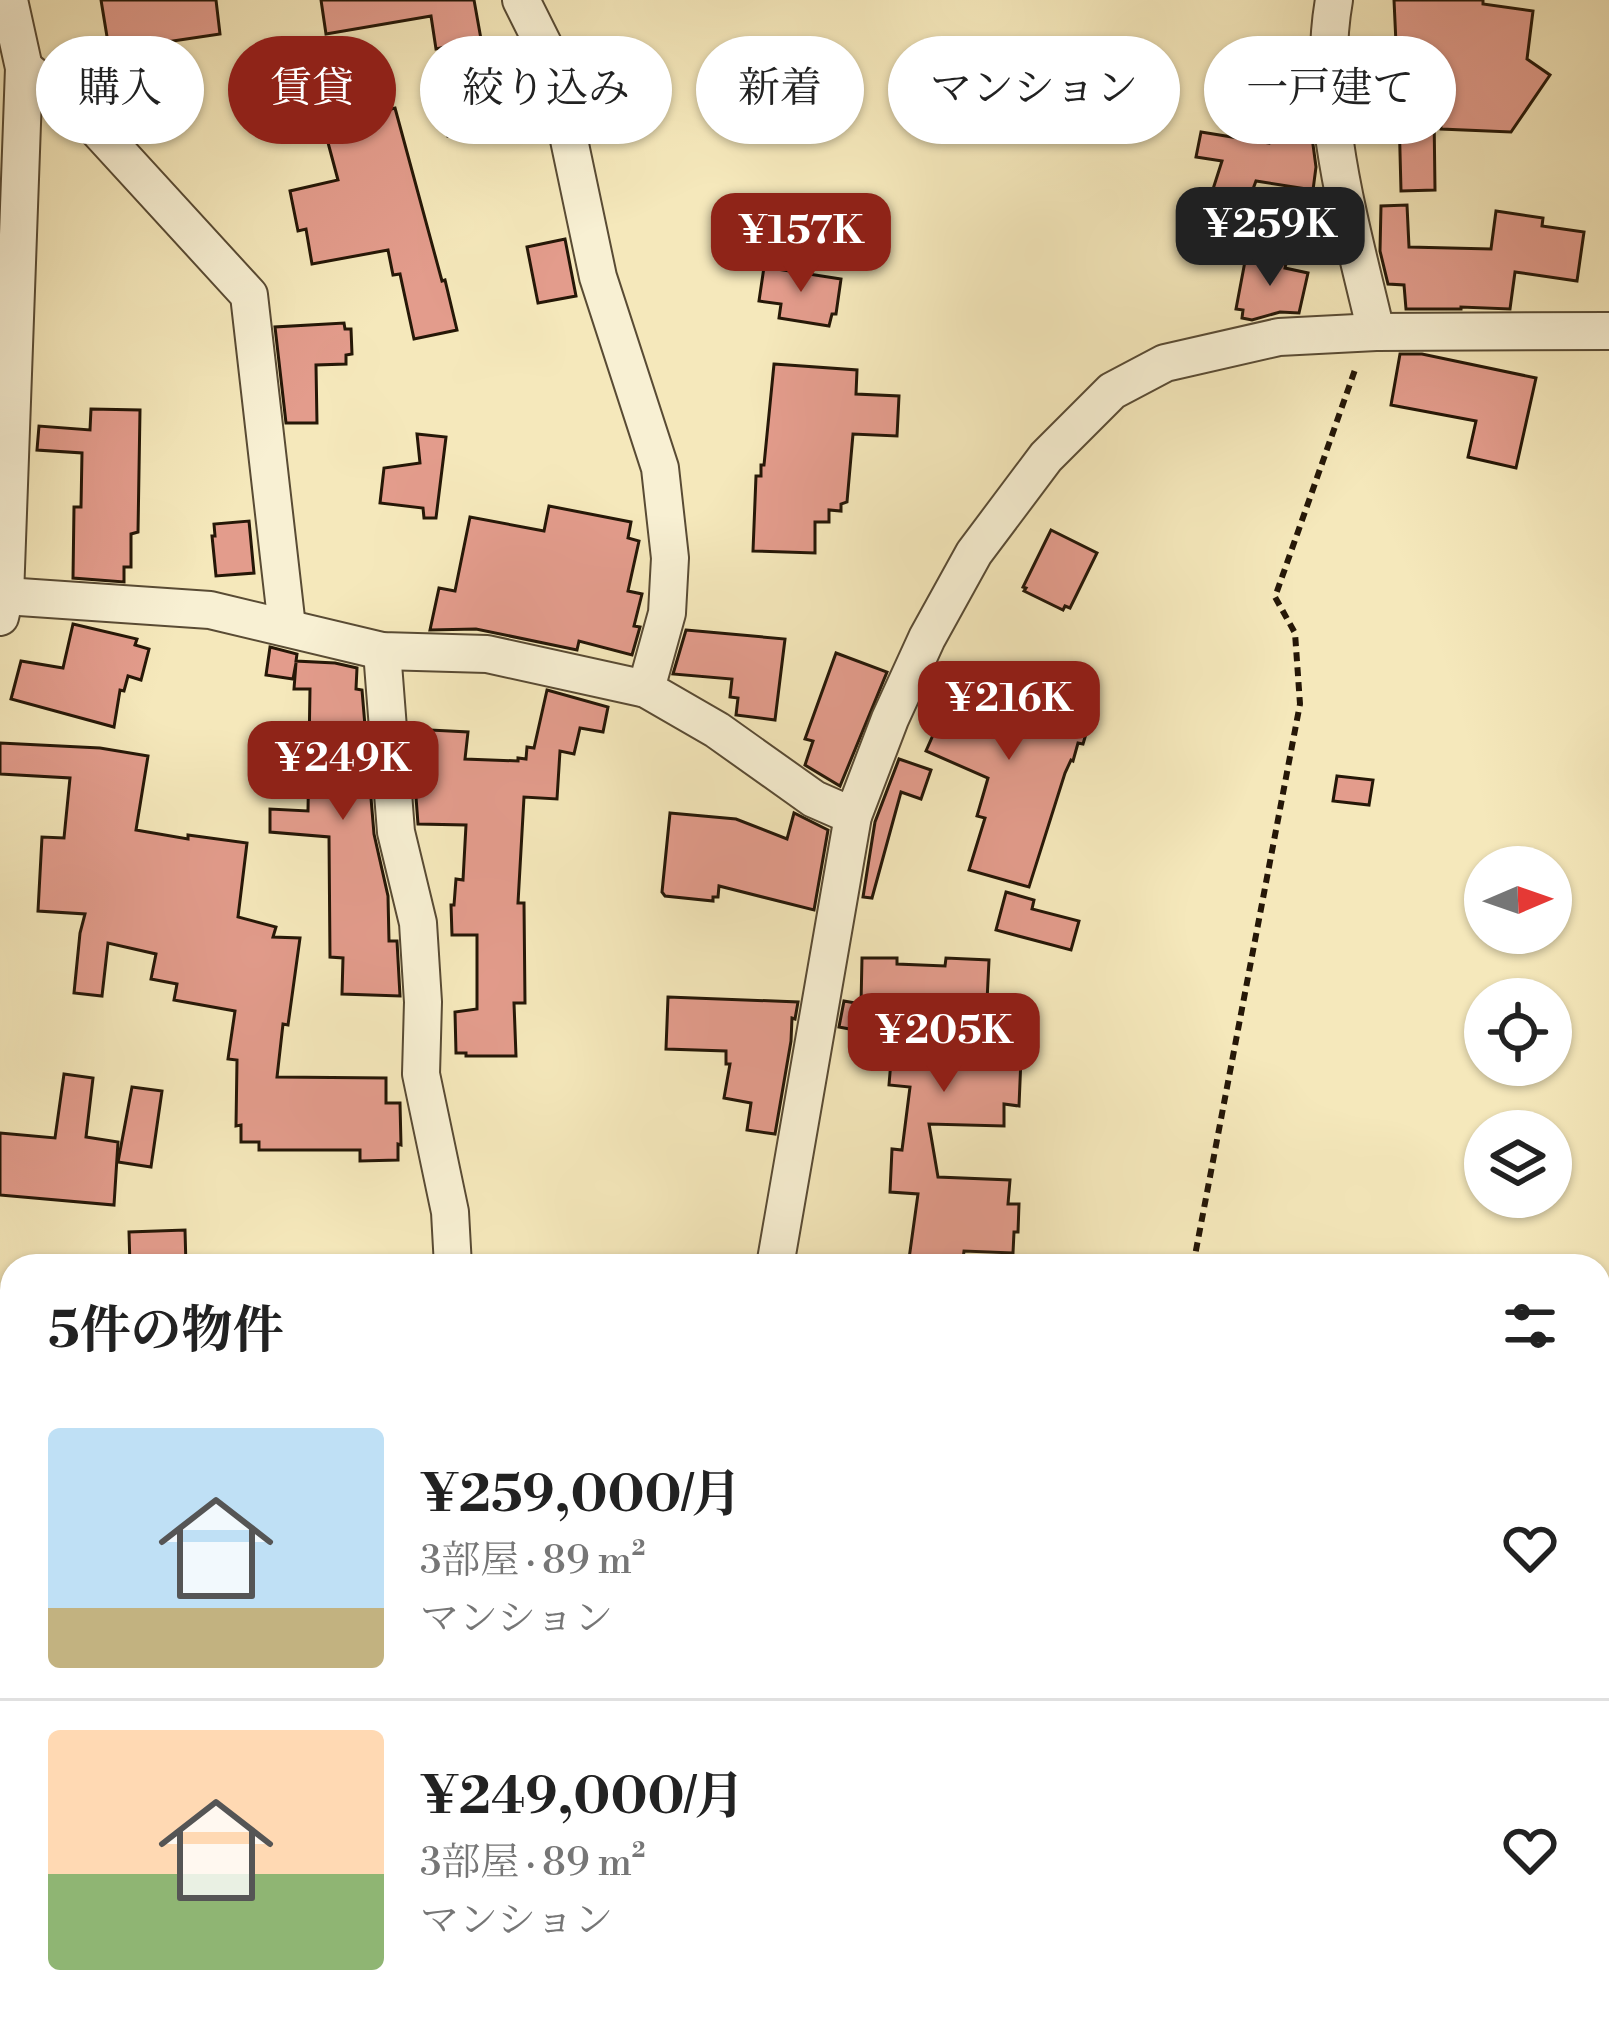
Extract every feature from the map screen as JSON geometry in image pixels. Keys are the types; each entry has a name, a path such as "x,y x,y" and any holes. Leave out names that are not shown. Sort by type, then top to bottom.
{"street":[{"path":"9,0 24,68 2,606 210,610 382,651 488,654 646,689 717,730 814,799 853,816"},
{"path":"521,0 553,64 598,278 660,468 670,558 668,613 646,689"},
{"path":"1334,0 1330,67 1336,154 1376,332"},
{"path":"24,68 86,117 249,295 287,627"},
{"path":"778,1254 853,816 926,638 974,553 1046,457 1112,391 1165,363 1210,352 1279,338 1376,332 1609,331"},
{"path":"382,651 396,832 418,923 421,1074 450,1212 452,1254"}],"path":[{"path":"1195,1254 1300,704 1295,633 1275,597 1355,368 1376,332"}],"building":[{"path":"101,0 216,0 220,34 107,36"},
{"path":"321,0 474,0 480,36 434,36 431,16 326,34"},
{"path":"1394,0 1483,0 1483,4 1533,11 1527,59 1550,75 1511,132 1456,130 1456,36 1396,36"},
{"path":"396,112 457,330 414,339 400,274 393,275 388,250 312,264 306,229 298,231 290,191 338,180 328,144 396,144"},
{"path":"1201,132 1204,144 1313,144 1313,190 1256,181 1231,248 1198,236 1222,161 1196,157"},
{"path":"1400,144 1434,144 1435,190 1401,191"},
{"path":"1407,205 1409,247 1491,249 1496,211 1543,218 1542,226 1584,232 1577,281 1515,272 1510,309 1406,309 1404,285 1388,284 1380,251 1381,206"},
{"path":"565,239 576,296 538,303 527,247"},
{"path":"1246,256 1308,273 1299,313 1242,318 1243,310 1236,309"},
{"path":"764,267 841,279 836,314 829,326 779,318 781,304 759,301"},
{"path":"344,323 345,329 351,329 352,354 346,355 346,364 316,365 317,423 286,423 275,327"},
{"path":"1400,354 1422,354 1536,378 1516,468 1468,457 1476,421 1391,405"},
{"path":"774,364 857,370 856,394 899,396 897,436 853,434 847,502 841,504 841,511 829,510 829,522 815,522 815,553 753,551 756,476 761,476 764,465"},
{"path":"91,409 140,410 138,532 131,534 131,567 124,567 124,582 73,578 74,507 81,507 82,453 37,450 39,426 90,430"},
{"path":"417,434 446,437 436,518 424,518 423,508 380,503 384,468 420,463"},
{"path":"549,506 631,522 628,538 639,541 628,591 642,594 632,655 579,641 577,650 476,629 430,630 439,588 455,591 470,517 544,531"},
{"path":"249,521 254,573 216,576 214,524"},
{"path":"1051,530 1097,553 1070,608 1063,610 1023,587"},
{"path":"73,624 137,639 135,645 149,649 141,680 128,676 124,691 120,690 114,727 11,699 21,661 63,668"},
{"path":"686,630 785,639 775,720 736,715 738,698 730,697 732,679 673,674"},
{"path":"270,647 297,654 296,661 357,668 374,834 388,896 389,941 397,941 400,996 342,994 343,958 330,957 329,837 270,832 270,809 308,811 310,689 294,689 296,663 293,679 266,675"},
{"path":"836,653 887,672 840,786 805,765 813,741 805,739"},
{"path":"940,665 1039,705 1044,686 1087,699 1084,711 1092,714 1083,744 1078,743 1065,773 1029,887 969,870 985,818 977,816 988,778 926,751 948,701 927,692"},
{"path":"547,690 608,707 603,732 580,728 574,754 560,751 557,799 524,797 518,903 524,903 525,1003 514,1003 516,1056 466,1056 456,1053 455,1012 477,1009 477,935 452,935 451,905 456,879 463,880 466,825 418,824 411,729 468,732 465,759 526,759 527,747 534,748"},
{"path":"0,743 100,748 148,756 136,830 247,843 238,917 276,927 273,937 300,938 277,1077 386,1078 386,1103 400,1103 398,1160 360,1161 360,1150 259,1150 259,1142 241,1142 241,1125 236,1126 237,1060 228,1059 235,1011 174,1000 177,984 151,979 156,954 108,943 102,996 74,993 85,914 38,911 42,837 64,838 70,778 0,774"},
{"path":"899,759 931,770 921,799 901,792 872,898 863,897 875,822"},
{"path":"1337,776 1373,780 1369,805 1333,801"},
{"path":"670,813 736,819 787,839 794,813 828,830 814,910 719,886 713,901 665,896"},
{"path":"1006,892 1034,900 1032,909 1079,921 1071,950 996,930"},
{"path":"862,958 945,966 946,958 989,960 986,1022 1019,1025 1019,1106 1004,1104 1004,1126 929,1124 938,1177 1010,1180 1008,1204 1019,1204 1013,1253 910,1254 918,1194 890,1192 892,1149 902,1150 910,1087 889,1085 893,1037 839,1027 844,1001 861,1004"},
{"path":"668,997 798,1002 775,1134 747,1130 751,1103 724,1098 730,1064 726,1064 726,1051 666,1049"},
{"path":"64,1074 93,1078 86,1137 118,1142 114,1205 0,1195 0,1133 55,1138"},
{"path":"132,1087 162,1091 151,1167 118,1162"},
{"path":"185,1230 186,1254 130,1254 129,1232"}]}
